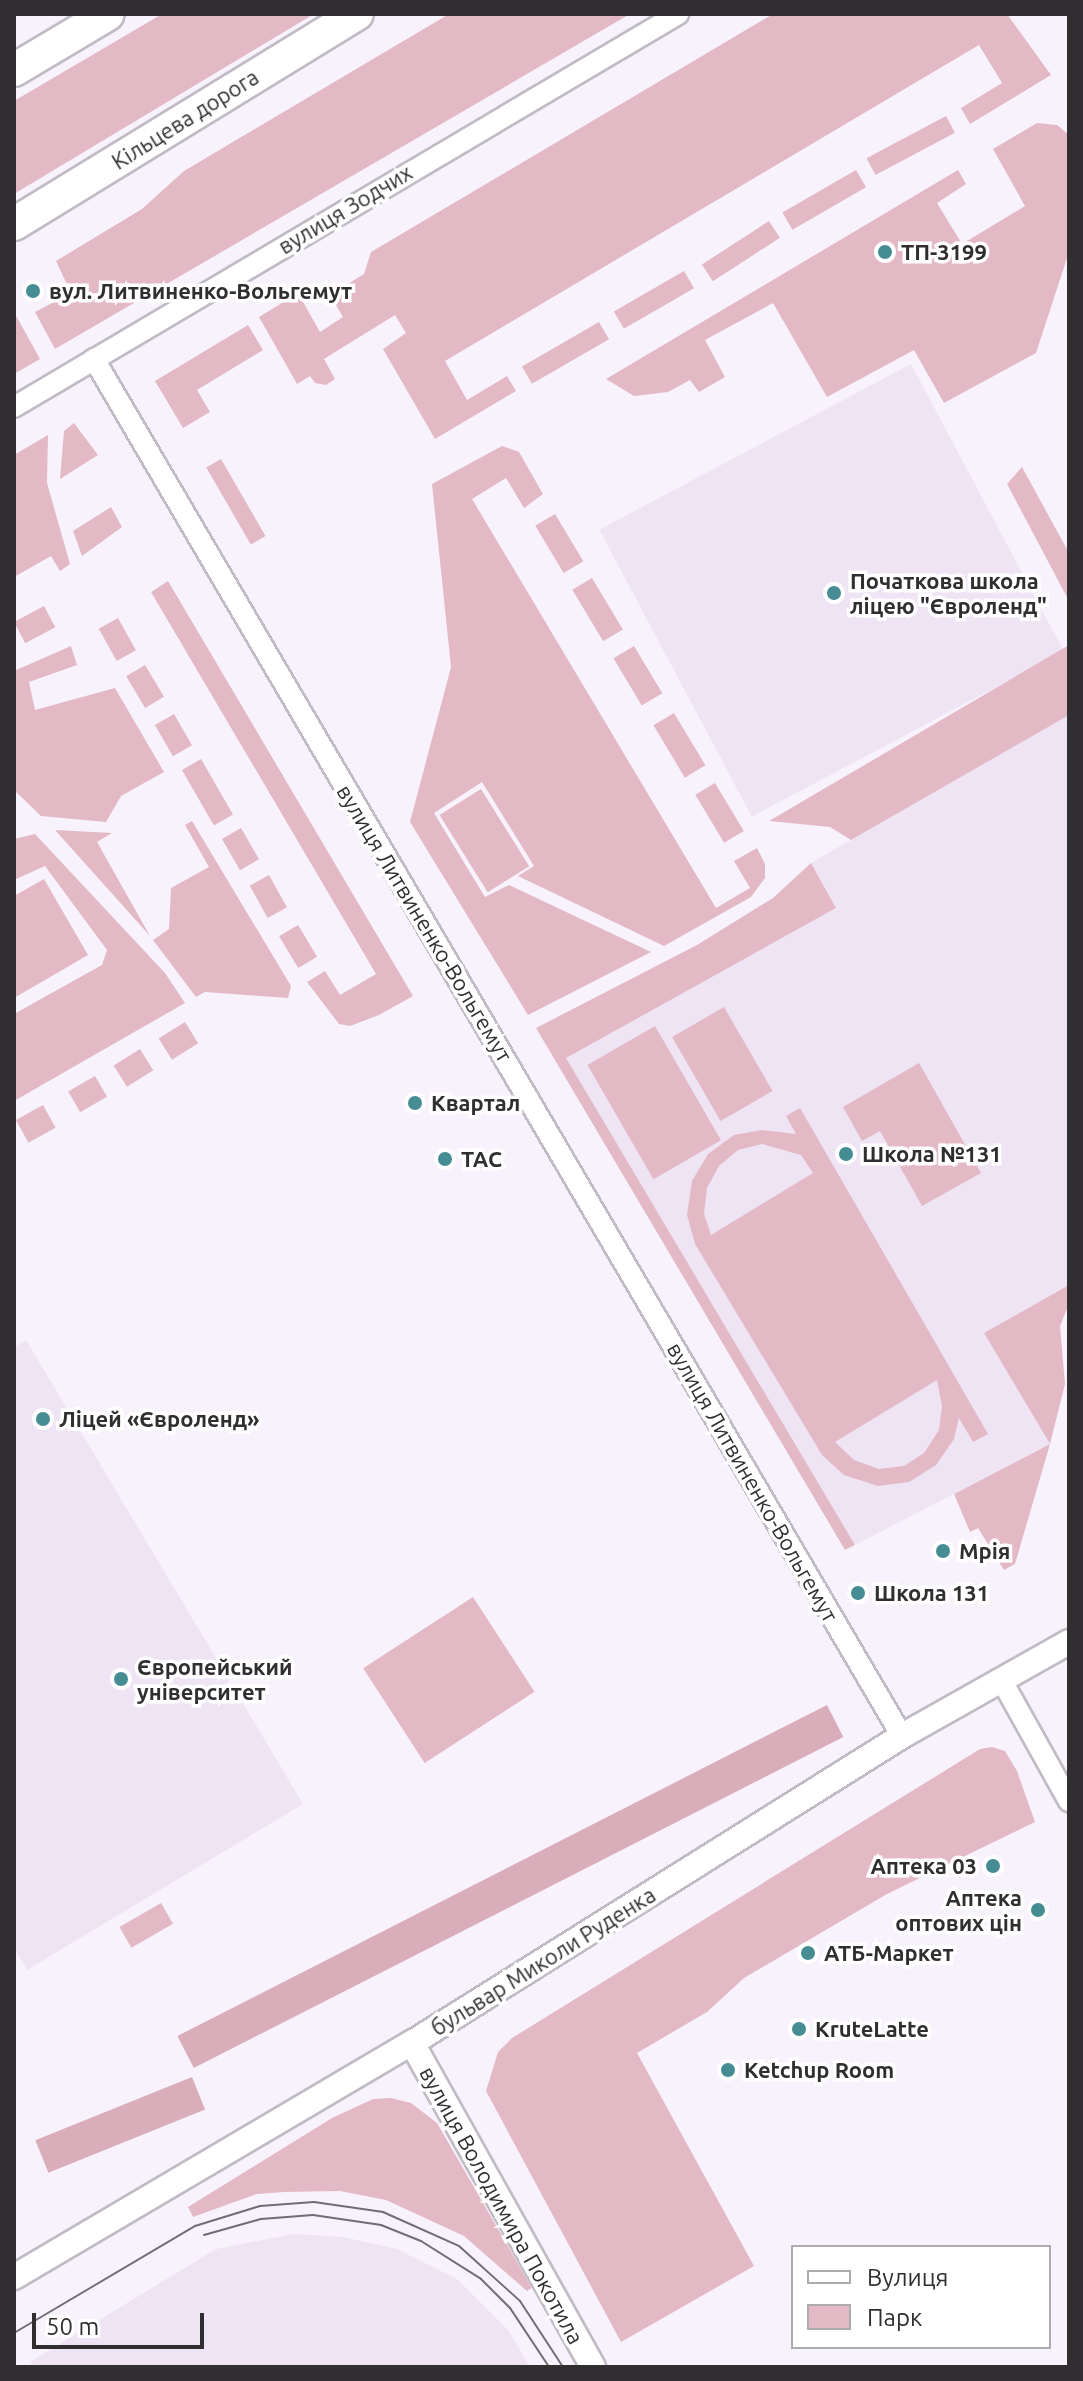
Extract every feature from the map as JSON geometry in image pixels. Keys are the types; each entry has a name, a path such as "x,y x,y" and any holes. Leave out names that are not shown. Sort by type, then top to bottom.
{"highway":[{"path":"14,70 108,14"},
{"name":"Кільцева дорога","path":"14,224 357,14"}],"street":[{"name":"вулиця Зодчих","path":"14,407 678,14"},
{"name":"вулиця Литвиненко-Вольгемут","path":"94,359 902,1736"},
{"name":"бульвар Миколи Руденка","path":"14,2277 412,2043 902,1736 1069,1642"},
{"path":"1001,1679 1069,1801"},
{"name":"вулиця Володимира Покотила","path":"412,2043 593,2367"}],"shaded area":[{"name":"Початкова школа ліцею \"Євроленд\"","path":"911,364 1064,651 752,817 599,530"},
{"name":"Школа №131","path":"1069,715 1069,1285 984,1333 1050,1444 855,1545 565,1057 836,908 811,863"},
{"name":"Європейський університет","path":"26,1340 303,1804 27,1970 14,1947 14,1347"},
{"path":"827,1705 843,1737 194,2068 177,2036"},
{"path":"192,2077 205,2109 48,2173 35,2140"},
{"path":"294,2234 343,2237 397,2249 457,2279 508,2330 530,2367 34,2367 30,2362 216,2249"}],"green space":[{"path":"162,14 314,14 14,194 14,101"},
{"path":"449,14 630,14 55,349 35,312 71,293 56,261 142,209 184,171"},
{"path":"773,14 1007,14 1051,75 970,124 961,108 1002,83 979,45 445,361 467,400 507,376 516,391 435,439 383,349 406,333 395,315 324,359 335,379 326,385 315,383 310,376 297,384 259,317 298,293 320,332 343,317 330,295 364,274 371,252"},
{"path":"946,116 955,133 875,175 867,158"},
{"path":"1037,123 1057,125 1069,135 1069,252 1036,353 944,403 914,350 827,397 773,303 705,340 725,377 699,392 690,380 668,392 634,396 606,379 958,170 966,184 937,203 962,244 1025,206 993,149"},
{"path":"856,170 866,187 792,230 782,212"},
{"path":"769,221 780,238 713,281 702,265"},
{"path":"684,271 694,288 624,329 614,312"},
{"path":"14,312 40,359 14,374"},
{"path":"599,322 609,339 532,384 522,366"},
{"path":"248,325 263,350 197,390 210,412 183,428 155,381"},
{"path":"74,423 98,455 60,479 64,431"},
{"path":"48,435 47,483 70,564 60,571 51,556 14,577 14,455"},
{"path":"502,446 519,452 543,494 524,508 506,478 472,499 716,908 750,888 734,861 757,848 765,864 765,878 751,897 664,946 518,876 534,866 482,782 434,813 485,897 509,885 651,952 528,1015 410,822 451,667 432,484"},
{"path":"221,459 266,536 251,545 206,467"},
{"path":"1022,467 1069,553 1069,601 1007,484"},
{"path":"111,507 122,527 82,556 73,531"},
{"path":"555,514 583,561 564,573 535,526"},
{"path":"592,578 623,629 603,641 572,590"},
{"path":"168,581 413,996 379,1015 350,1026 339,1024 307,982 325,971 340,995 376,974 151,592"},
{"path":"44,606 55,627 25,643 14,622"},
{"path":"118,618 136,650 117,661 99,629"},
{"path":"1069,645 1069,715 851,840 830,827 769,821"},
{"path":"71,646 77,665 29,682 35,710 115,688 164,772 121,796 106,822 41,816 14,790 14,671"},
{"path":"634,646 662,693 642,706 613,658"},
{"path":"145,665 164,697 145,708 126,676"},
{"path":"674,713 705,765 685,778 653,725"},
{"path":"174,714 192,745 173,756 155,725"},
{"path":"201,759 233,814 214,825 182,770"},
{"path":"715,783 744,831 724,843 695,795"},
{"path":"481,789 529,866 488,892 439,815"},
{"path":"192,821 291,986 288,998 205,992 196,997 153,940 169,929 171,888 209,867 185,825"},
{"path":"241,828 259,859 240,870 222,839"},
{"path":"55,830 112,833 97,842 150,936"},
{"path":"35,834 165,973 185,1003 14,1101 14,1014 102,965 107,950 45,866 14,880 14,839"},
{"path":"811,863 836,908 566,1058 855,1545 845,1550 536,1028 697,945 773,898"},
{"path":"269,875 287,907 268,918 250,886"},
{"path":"44,879 88,955 14,998 14,896"},
{"path":"298,925 317,957 298,968 279,936"},
{"path":"724,1007 773,1091 721,1121 672,1037"},
{"path":"185,1022 198,1043 172,1060 159,1038"},
{"path":"655,1026 721,1140 653,1179 587,1065"},
{"path":"140,1049 153,1070 127,1087 114,1065"},
{"path":"919,1063 981,1173 922,1206 880,1131 862,1141 843,1107"},
{"path":"95,1076 107,1097 80,1112 68,1092"},
{"path":"43,1105 56,1128 28,1143 16,1120"},
{"path":"800,1108 988,1434 973,1442 959,1418 954,1439 936,1465 909,1482 878,1486 844,1475 822,1455 695,1244 687,1215 692,1181 708,1154 734,1135 762,1130 796,1134 786,1116","holes":["762,1144 801,1155 813,1173 711,1235 704,1214 707,1188 719,1166 738,1150","937,1380 942,1406 939,1430 924,1453 904,1466 879,1469 854,1460 835,1442"]},
{"path":"1069,1285 1069,1304 1060,1326 1065,1384 1050,1444 984,1333"},
{"path":"1050,1444 1015,1564 1004,1570 978,1528 970,1532 954,1494"},
{"path":"473,1597 535,1692 425,1763 363,1668"},
{"path":"992,1747 1005,1751 1017,1771 1035,1822 887,1894 744,1978 707,2012 637,2053 754,2266 621,2342 486,2091 498,2052 512,2038 980,1749"},
{"path":"161,1903 173,1924 131,1948 119,1927"},
{"path":"391,2098 411,2103 437,2123 532,2288 527,2291 464,2236 386,2200 340,2191 257,2194 193,2217 188,2207 332,2118 373,2099"}],"tram line":[{"path":"14,2333 195,2226 260,2206 314,2202 383,2212 459,2246 520,2301 563,2367"},
{"path":"204,2235 261,2219 313,2215 381,2225 421,2241 481,2279 510,2308 549,2367"}],"place":[{"name":"ТП-3199","path":"885,252"},
{"name":"вул. Литвиненко-Вольгемут","path":"33,291"},
{"name":"Початкова школа ліцею \"Євроленд\"","path":"834,593"},
{"name":"Квартал","path":"415,1103"},
{"name":"Школа №131","path":"846,1154"},
{"name":"ТАС","path":"445,1159"},
{"name":"Ліцей «Євроленд»","path":"43,1419"},
{"name":"Мрія","path":"943,1551"},
{"name":"Школа 131","path":"858,1593"},
{"name":"Європейський університет","path":"121,1679"},
{"name":"Аптека 03","path":"993,1866"},
{"name":"Аптека оптових цін","path":"1038,1910"},
{"name":"АТБ-Маркет","path":"808,1953"},
{"name":"KruteLatte","path":"799,2029"},
{"name":"Ketchup Room","path":"728,2070"}]}
